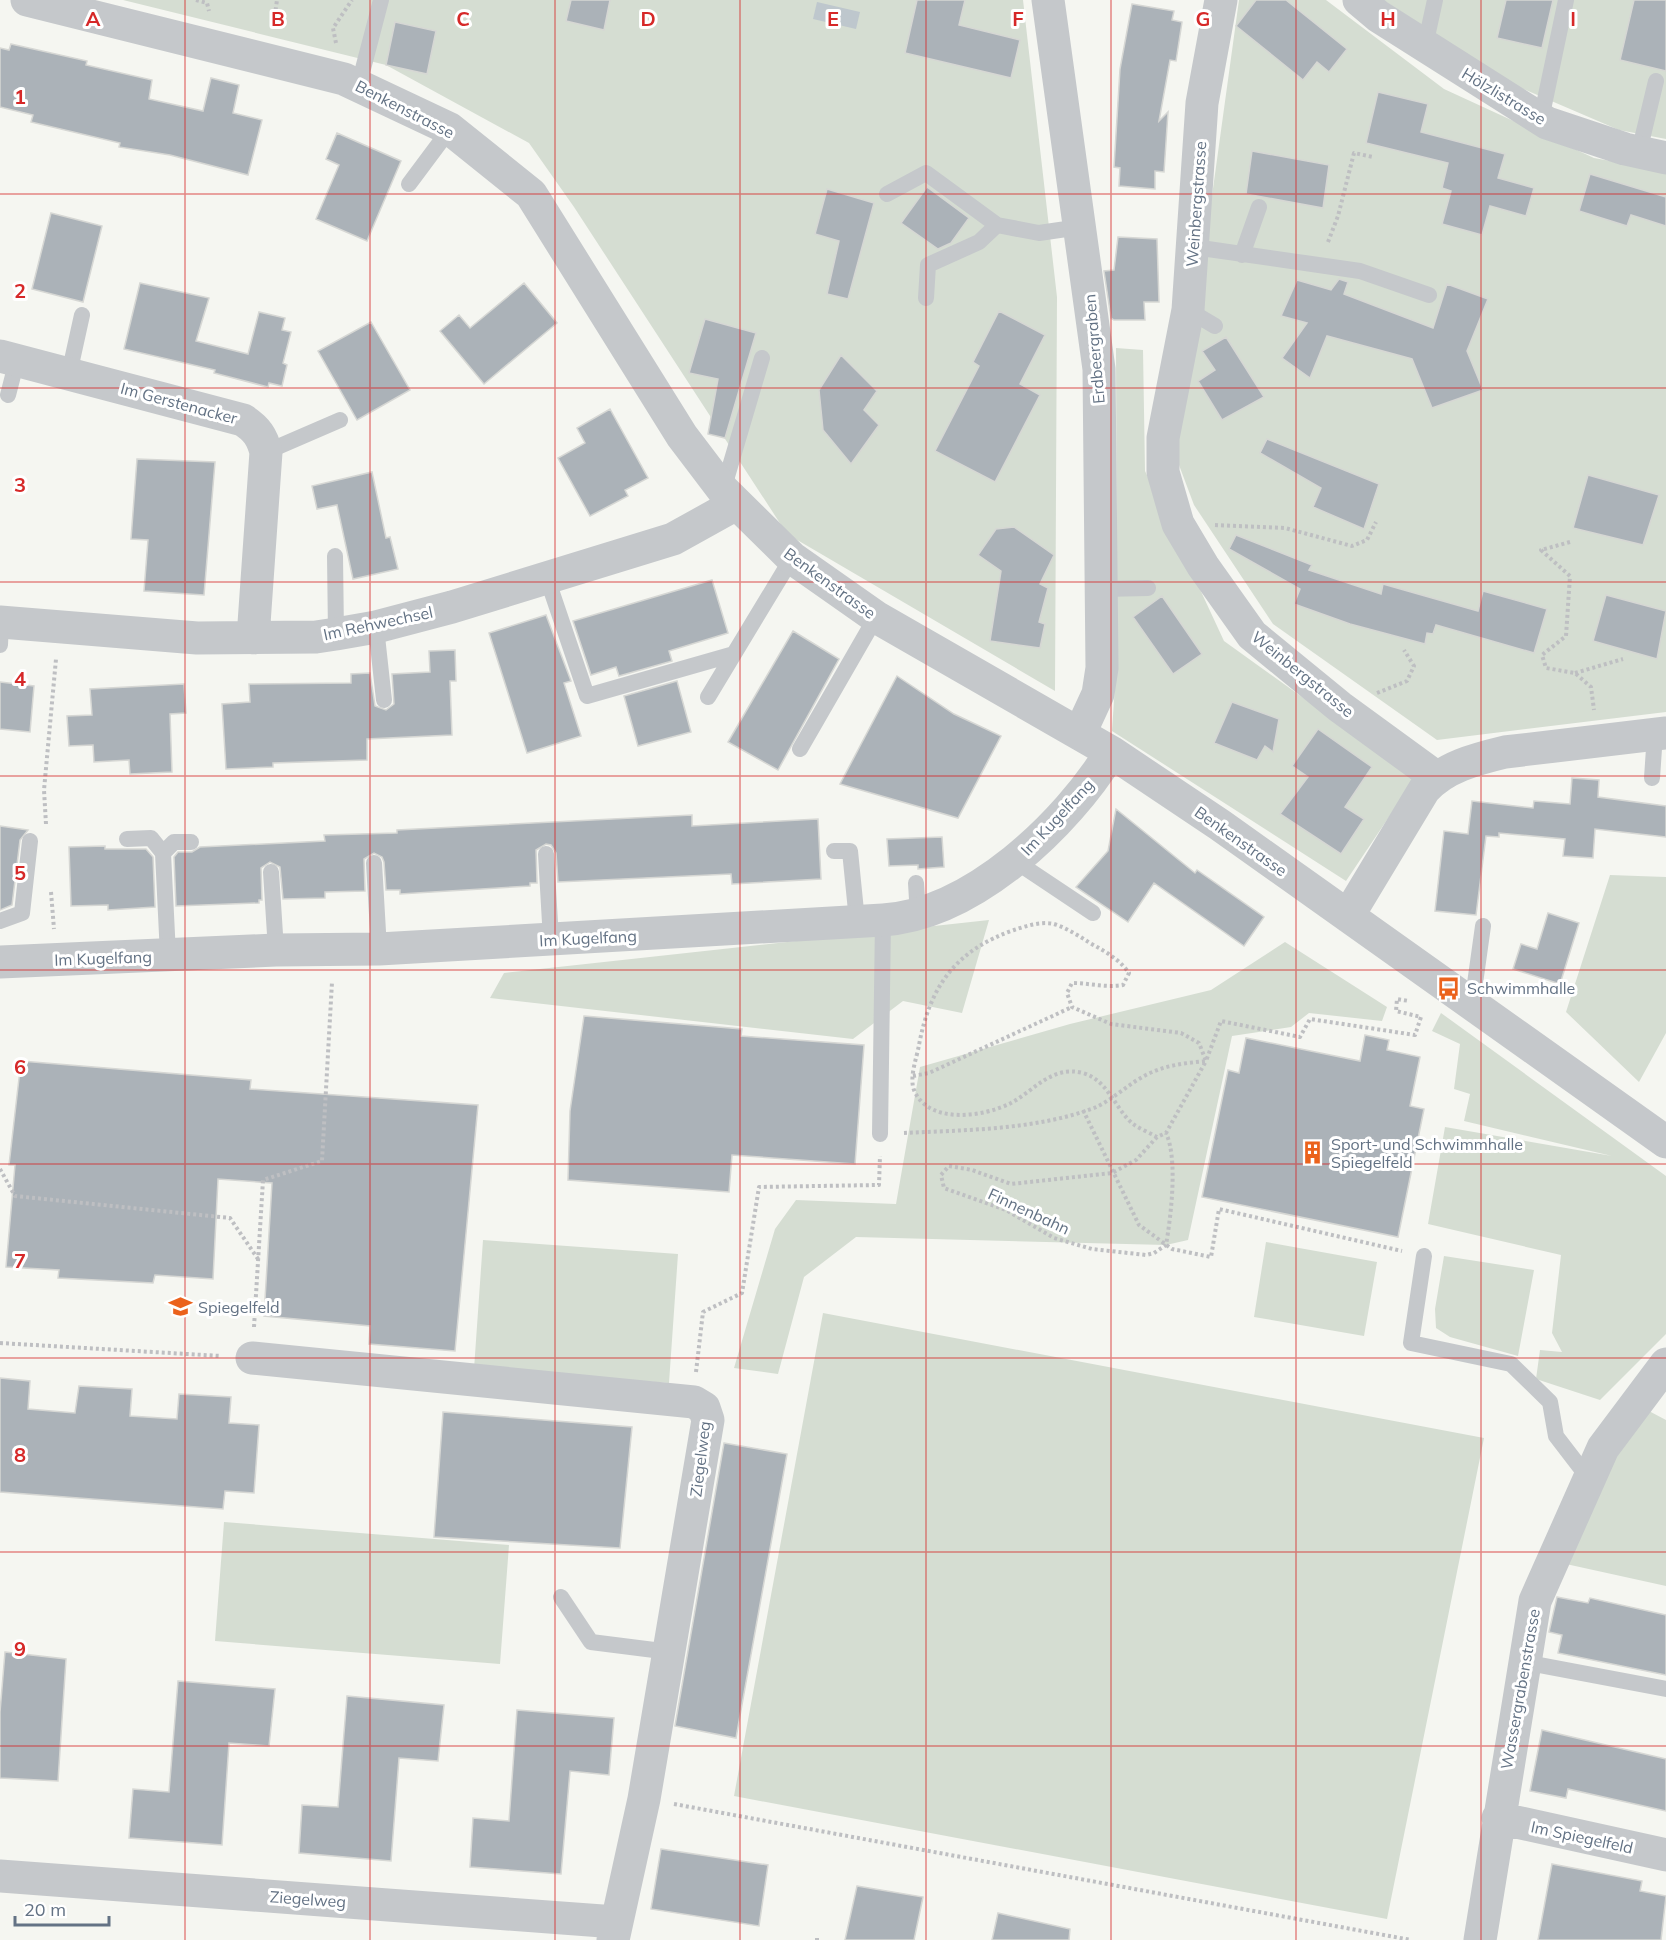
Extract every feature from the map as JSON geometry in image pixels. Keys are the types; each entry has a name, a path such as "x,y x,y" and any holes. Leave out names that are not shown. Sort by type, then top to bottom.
{"street":[{"name":"Benkenstrasse","path":"27,0 352,81 450,129 531,194 682,436 730,497 792,558 876,617 1111,752 1348,916 1666,1142"},
{"name":"Erdbeergraben","path":"1048,0 1099,369 1102,668 1098,694 1080,734"},
{"name":"Weinbergstrasse","path":"1221,0 1202,104 1194,247 1201,318 1163,438 1163,472 1178,524 1203,566 1252,635 1340,706 1436,777"},
{"name":"Hölzlistrasse","path":"1359,0 1378,16 1540,119 1653,155"},
{"name":"Im Gerstenacker","path":"8,358 243,420 254,427 262,438 266,452"},
{"path":"253,638 266,452"},
{"name":"Im Rehwechsel","path":"0,630 59,626 197,638 253,638 316,637 376,627 673,539 730,497"},
{"path":"1348,916 1424,790 1436,777 1481,758 1497,754 1660,733"},
{"name":"Im Kugelfang","path":"0,962 276,950 379,949 870,921 918,916 951,904 1015,861 1088,788 1111,752"},
{"name":"Ziegelweg","path":"0,1876 614,1931 644,1799 670,1652 708,1420 704,1408 694,1402 252,1358"},
{"name":"Wassergrabenstrasse","path":"1480,1940 1535,1601 1603,1448 1666,1364"},
{"name":"Im Spiegelfeld","path":"1499,1812 1666,1855"}],"lane":[{"path":"352,81 381,0"},
{"path":"1425,46 1435,0"},
{"path":"1540,119 1566,0"},
{"path":"1653,155 1656,81"},
{"path":"409,184 450,129"},
{"path":"888,194 926,174 997,225 1039,233 1080,227"},
{"path":"1242,255 1259,207"},
{"path":"926,298 928,265 979,242 997,225"},
{"path":"1194,247 1360,271 1429,295"},
{"path":"69,374 82,315"},
{"path":"8,358 8,395"},
{"path":"730,497 762,358"},
{"path":"266,452 340,420"},
{"path":"335,556 336,634"},
{"path":"708,698 792,558"},
{"path":"547,578 587,696 734,654"},
{"path":"1102,589 1148,588"},
{"path":"800,749 876,617"},
{"path":"376,627 384,700"},
{"path":"1652,778 1660,733"},
{"path":"127,839 151,838 163,853 168,955"},
{"path":"0,921 22,913 30,841"},
{"path":"163,853 174,843 191,842"},
{"path":"834,851 850,851 870,921 880,1134"},
{"path":"546,854 551,940"},
{"path":"1015,861 1092,913"},
{"path":"374,863 379,949"},
{"path":"272,872 276,950"},
{"path":"916,883 918,916"},
{"path":"1472,1005 1483,926"},
{"path":"1424,1256 1411,1343 1511,1364 1550,1402 1556,1436 1589,1479"},
{"path":"561,1597 591,1642 670,1652"},
{"path":"1524,1662 1666,1689"}],"path":[{"path":"352,0 333,28 352,81"},
{"path":"1318,266 1338,216 1354,153 1373,157"},
{"path":"1178,524 1285,528 1352,546 1367,540 1376,522"},
{"path":"1570,542 1540,550 1570,576 1566,636 1542,654 1546,668 1575,673 1623,659"},
{"path":"47,836 44,790 59,626"},
{"path":"1340,706 1407,681 1414,666 1404,650"},
{"path":"1575,673 1591,687 1597,741"},
{"path":"50,881 56,960"},
{"path":"1157,1137 1133,1124 1100,1081 1084,1073 1068,1071 1042,1080 1011,1103 985,1112 948,1115 933,1112 914,1090 913,1076 929,1003 946,974 960,958 996,936 1032,924 1053,924 1120,960 1129,973 1123,985 1107,988 1088,983 1072,983 1067,993 1072,1007 1111,1024 1181,1033 1199,1043 1206,1061"},
{"path":"0,1343 252,1358 263,1180 322,1161 334,949"},
{"path":"913,1076 929,1073 1072,1007"},
{"path":"1166,1245 1172,1196 1172,1145 1166,1132 1206,1061 1221,1021 1300,1037 1310,1018 1415,1035"},
{"path":"694,1402 703,1311 742,1293 759,1187 879,1185 880,1134 980,1129 1048,1119 1095,1107 1149,1074 1180,1064 1206,1061"},
{"path":"1083,1110 1139,1225 1172,1249 1211,1257 1220,1209 1424,1256"},
{"name":"Finnenbahn","path":"1166,1132 1157,1137 1136,1160 1112,1173 1011,1185 972,1170 949,1166 941,1175 944,1188 1006,1210 1054,1238 1092,1249 1146,1255 1166,1245"},
{"path":"0,1169 15,1196 230,1218 258,1260"},
{"path":"644,1799 1412,1940"}],"shaded area":[{"path":"123,0 1023,0 1057,297 1055,691 787,534 574,207 529,143 386,65"},
{"path":"1239,0 1326,0 1444,89 1594,158 1666,171 1666,712 1437,740 1273,624 1194,505 1176,457"},
{"path":"1383,0 1666,0 1666,139 1619,130 1514,85"},
{"path":"817,2 860,12 856,29 813,19"},
{"path":"1116,348 1143,350 1145,471 1224,641 1415,778 1346,881 1112,731 1117,654"},
{"path":"1610,875 1666,877 1666,1033 1639,1082 1566,1012"},
{"path":"989,920 962,1013 903,1001 853,1039 490,998 504,973"},
{"path":"1285,942 1387,1007 1382,1021 1309,1013 1291,1027 1232,1036 1188,1240 1166,1245 856,1237 804,1277 778,1374 734,1368 775,1229 796,1200 896,1204 920,1067 1070,1024 1211,990"},
{"path":"1441,1013 1666,1176 1666,1334 1600,1400 1536,1379 1540,1350 1562,1352 1552,1333 1561,1255 1428,1224 1445,1127 1612,1156 1464,1121 1470,1094 1454,1089 1460,1044 1432,1031"},
{"path":"483,1240 678,1254 669,1383 474,1369"},
{"path":"1266,1242 1377,1262 1364,1336 1254,1317"},
{"path":"1444,1256 1534,1270 1518,1356 1450,1337 1436,1328 1435,1309"},
{"path":"823,1313 1484,1438 1387,1919 734,1796"},
{"path":"1647,1410 1666,1420 1666,1586 1566,1564 1600,1482"},
{"path":"224,1522 509,1545 500,1664 215,1641"}],"building":[{"path":"571,0 610,0 604,30 566,21"},
{"path":"917,0 965,0 959,25 1020,40 1011,78 905,53"},
{"path":"1256,0 1286,0 1347,49 1329,72 1317,62 1303,80 1236,26"},
{"path":"1506,0 1553,0 1542,48 1497,38"},
{"path":"1634,0 1666,0 1666,71 1620,60"},
{"path":"1132,4 1174,11 1172,20 1182,22 1176,61 1170,60 1159,121 1168,112 1164,172 1155,171 1155,189 1119,186 1120,168 1114,167 1120,69"},
{"path":"395,22 436,31 427,74 386,65"},
{"path":"11,44 87,61 86,65 152,80 149,99 203,111 211,78 239,85 233,113 262,120 248,175 170,155 119,147 120,143 31,122 33,115 0,107 0,48 9,50"},
{"path":"1378,92 1428,104 1421,132 1505,154 1498,178 1534,188 1526,216 1490,206 1482,235 1442,224 1451,191 1442,188 1448,163 1366,143"},
{"path":"337,133 401,161 367,241 316,219 339,165 326,159"},
{"path":"1252,151 1329,165 1323,208 1246,194"},
{"path":"1590,174 1666,197 1666,226 1631,215 1627,226 1579,211"},
{"path":"927,187 969,218 951,243 938,249 901,223"},
{"path":"827,189 874,203 848,299 827,294 839,241 815,234"},
{"path":"51,213 102,226 83,302 32,289"},
{"path":"1118,237 1157,239 1159,302 1144,302 1145,320 1114,320 1111,318 1104,271 1114,270"},
{"path":"1339,279 1348,282 1344,294 1433,328 1447,284 1488,299 1467,351 1483,390 1432,408 1412,359 1327,336 1310,378 1282,358 1307,323 1281,316 1297,280 1331,290"},
{"path":"140,283 209,298 196,341 248,354 259,312 285,318 282,330 291,332 283,363 287,365 282,386 269,383 268,387 214,373 215,370 124,349"},
{"path":"524,283 557,323 484,384 440,331 459,315 470,328"},
{"path":"999,311 1045,335 1020,384 1040,395 995,482 935,451 979,366 973,362"},
{"path":"705,319 756,333 725,438 708,434 718,379 689,373"},
{"path":"371,322 410,390 357,420 318,351"},
{"path":"1226,337 1264,397 1222,420 1198,381 1215,370 1202,351"},
{"path":"841,355 877,391 864,410 879,425 851,464 823,430 819,390"},
{"path":"610,409 648,478 625,490 628,496 590,516 558,458 585,443 577,428"},
{"path":"1267,439 1379,484 1364,529 1313,507 1321,488 1260,453"},
{"path":"137,459 215,462 204,595 144,591 148,540 131,539"},
{"path":"372,472 386,538 390,537 398,569 353,579 337,505 317,509 312,486"},
{"path":"1588,475 1659,495 1643,545 1573,528"},
{"path":"1014,527 1054,555 1040,584 1048,588 1039,622 1045,624 1040,648 990,641 1001,571 978,555 996,529"},
{"path":"1236,535 1312,565 1309,570 1381,594 1383,584 1478,611 1483,591 1547,609 1534,653 1436,625 1433,634 1427,633 1425,644 1350,624 1294,604 1300,589 1229,549"},
{"path":"712,580 728,633 669,651 672,661 619,676 616,667 591,675 573,621"},
{"path":"1606,595 1666,611 1657,659 1593,641"},
{"path":"1162,596 1202,654 1173,674 1133,617"},
{"path":"546,615 571,681 564,683 581,736 527,753 489,633"},
{"path":"793,631 839,659 778,770 728,742"},
{"path":"455,650 456,681 450,681 452,735 367,739 367,760 273,763 273,767 226,769 222,704 250,702 249,684 351,683 351,674 370,673 375,706 386,710 394,704 392,674 430,672 429,651"},
{"path":"897,676 954,714 1001,736 958,818 840,784"},
{"path":"677,681 691,732 638,746 624,696"},
{"path":"0,682 34,686 30,732 0,729"},
{"path":"184,684 186,713 170,714 172,772 130,774 129,760 94,762 93,745 69,746 67,716 92,715 90,689"},
{"path":"1232,702 1279,719 1273,752 1265,746 1257,760 1214,743"},
{"path":"1318,729 1372,767 1345,807 1364,819 1341,854 1280,814 1308,777 1292,766"},
{"path":"1572,778 1599,780 1598,797 1666,806 1666,837 1595,829 1593,858 1563,856 1565,839 1499,833 1499,837 1486,836 1476,915 1435,911 1444,831 1468,834 1472,801 1533,808 1534,801 1570,804"},
{"path":"1116,809 1195,873 1197,870 1264,917 1244,946 1154,883 1128,922 1076,887 1108,851"},
{"path":"692,815 692,826 818,819 821,879 732,884 731,874 558,882 556,853 551,845 546,844 536,850 537,883 530,883 530,886 400,894 400,890 386,890 384,862 382,857 374,853 364,859 365,891 325,892 325,898 283,899 280,867 270,862 261,868 262,900 259,900 259,903 176,906 174,857 178,852 192,852 200,847 325,841 324,835 397,833 397,830"},
{"path":"0,826 28,830 20,840 12,905 0,910"},
{"path":"942,837 944,867 918,869 918,865 889,866 887,839"},
{"path":"105,846 105,849 146,849 153,857 155,907 108,910 108,905 71,906 69,847"},
{"path":"1548,913 1579,923 1560,984 1513,969 1521,944 1537,949"},
{"path":"584,1016 742,1029 741,1036 864,1045 855,1164 732,1155 729,1192 568,1180 570,1111"},
{"name":"Sport- und Schwimmhalle Spiegelfeld","path":"1365,1035 1389,1040 1387,1050 1420,1057 1410,1106 1424,1109 1398,1237 1202,1197 1228,1070 1239,1073 1246,1038 1360,1061"},
{"path":"21,1061 251,1080 250,1089 478,1105 455,1351 369,1344 370,1326 264,1316 272,1183 218,1179 213,1279 155,1275 153,1283 58,1278 59,1270 6,1267 15,1165 9,1165"},
{"path":"0,1378 30,1381 28,1409 75,1413 79,1386 132,1389 130,1416 177,1419 179,1394 231,1397 229,1423 259,1425 254,1493 225,1491 223,1509 0,1492"},
{"path":"443,1412 632,1427 620,1548 434,1537"},
{"path":"724,1443 787,1454 736,1738 675,1726"},
{"path":"1557,1597 1588,1603 1590,1598 1666,1615 1666,1675 1558,1653 1562,1635 1549,1632"},
{"path":"5,1652 66,1659 58,1781 0,1778 0,1712"},
{"path":"178,1681 275,1689 269,1746 229,1743 222,1845 129,1838 133,1789 169,1792"},
{"path":"347,1696 444,1705 438,1761 399,1758 391,1861 299,1853 302,1805 338,1807"},
{"path":"517,1710 614,1718 609,1775 570,1771 561,1874 470,1867 473,1818 509,1821"},
{"path":"1542,1730 1666,1759 1666,1811 1568,1789 1566,1798 1530,1791"},
{"path":"661,1849 768,1865 759,1926 651,1909"},
{"path":"1552,1864 1642,1881 1640,1891 1666,1896 1661,1940 1538,1940"},
{"path":"857,1886 923,1897 914,1940 845,1940"},
{"path":"998,1913 1070,1929 1069,1940 992,1940"}],"place":[{"name":"Schwimmhalle","path":"1449,988"},
{"name":"Sport- und Schwimmhalle Spiegelfeld","path":"1313,1153"},
{"name":"Spiegelfeld","path":"180,1307"}]}
